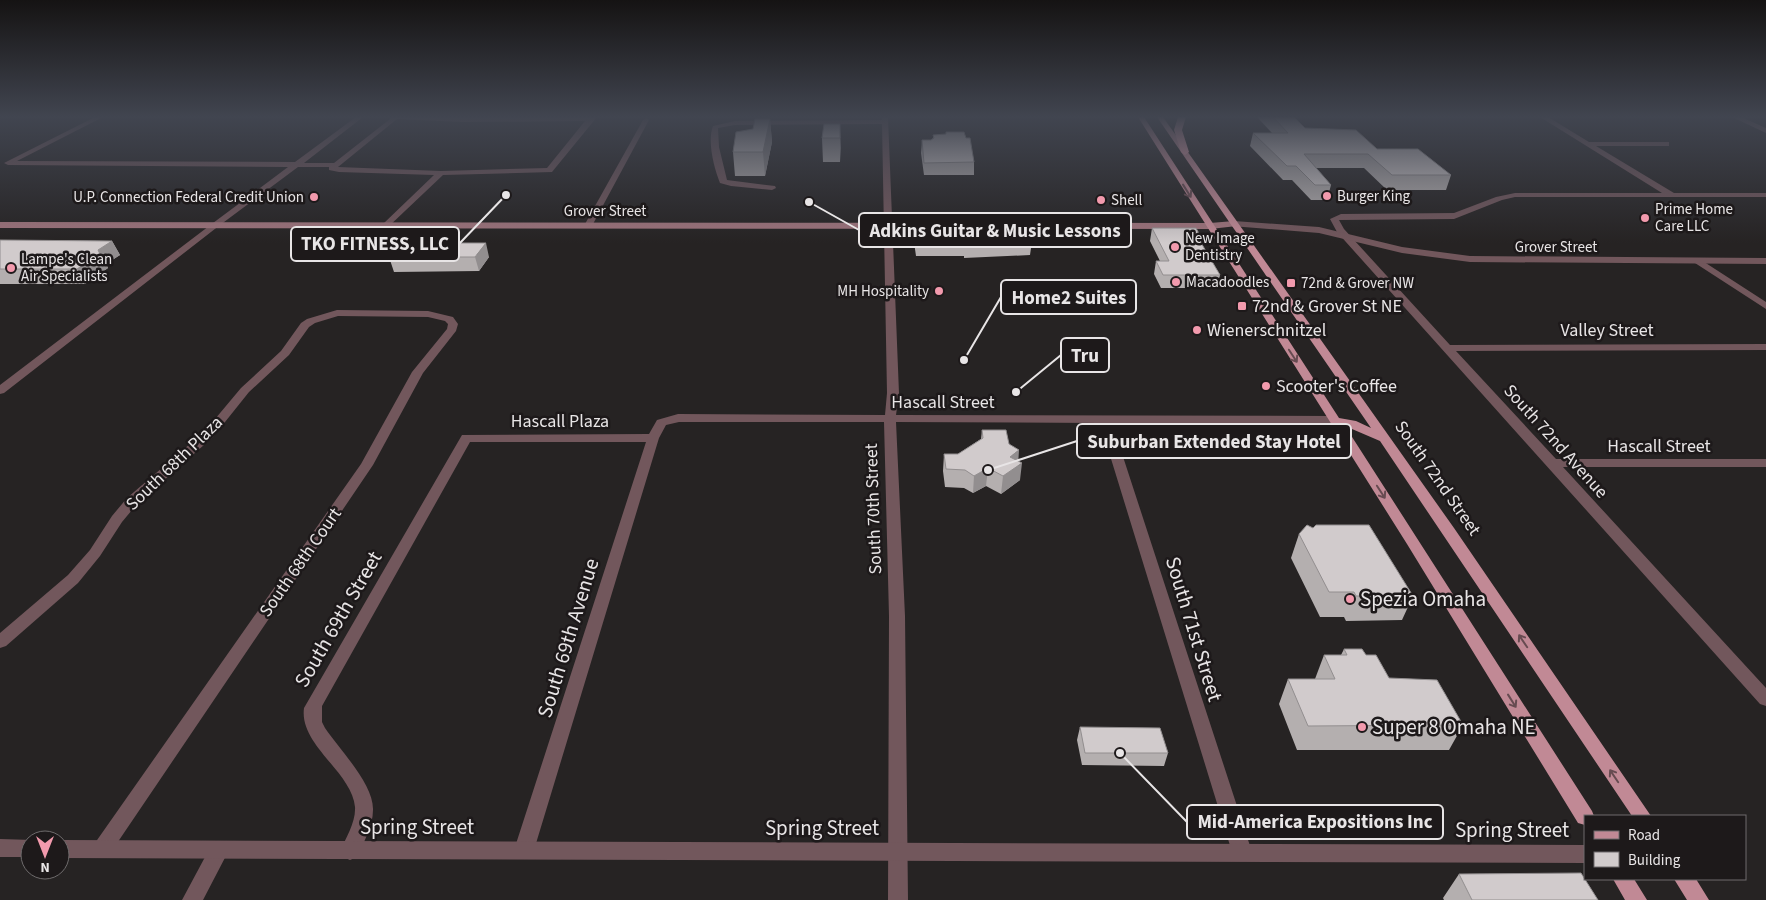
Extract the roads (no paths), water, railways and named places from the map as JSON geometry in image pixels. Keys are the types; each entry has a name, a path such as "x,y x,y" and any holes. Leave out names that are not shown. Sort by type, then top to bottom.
{"main road":[{"path":"1168,159 1412,541 1584,815"},
{"name":"South 72nd Street","path":"1191,159 1641,815"},
{"name":"Grover Street","path":"0,225 589,224 1236,227"},
{"path":"1334,420 1352,424 1385,440"},
{"path":"1625,880 1637,900"},
{"path":"1685,880 1699,900"}],"street":[{"path":"4,165 16,159"},
{"path":"0,391 305,159"},
{"path":"344,159 332,168 339,170 441,173 549,170 558,159"},
{"path":"589,224 625,159"},
{"path":"719,159 723,181 772,188"},
{"name":"South 70th Street","path":"886,159 893,393 890,419 897,616 898,900"},
{"path":"1612,159 1672,195 1766,195"},
{"path":"4,165 336,165"},
{"path":"387,225 441,173"},
{"name":"South 72nd Avenue","path":"1672,195 1515,196 1496,199 1467,213 1454,216 1352,217 1334,220 1347,238 1766,699"},
{"name":"Grover Street","path":"1236,227 1347,238 1402,250 1470,259 1766,260"},
{"path":"1698,261 1766,306"},
{"name":"South 68th Plaza","path":"0,642 73,579 95,553 117,519 132,501 209,434 245,390 285,353 305,325 320,317 337,313 392,314"},
{"name":"South 68th Court","path":"102,849 217,680 368,465 418,372 452,330 453,324 450,319 441,315 392,314"},
{"name":"Valley Street","path":"1448,348 1766,347"},
{"name":"Hascall Street","path":"653,438 661,423 678,418 1334,420"},
{"name":"South 71st Street","path":"1105,419 1242,852"},
{"name":"Hascall Plaza","path":"466,438 653,438"},
{"name":"South 69th Street","path":"350,851 361,823 364,802 358,789 314,724 312,711 317,698 466,438"},
{"name":"South 69th Avenue","path":"524,850 653,438"},
{"name":"Hascall Street","path":"1552,463 1766,463"},
{"path":"3,851 20,849"},
{"name":"Spring Street","path":"70,849 1584,854"},
{"path":"192,900 220,850"}],"place":[{"name":"TKO FITNESS, LLC","path":"506,195"},
{"name":"Burger King","path":"1327,196"},
{"name":"U.P. Connection Federal Credit Union","path":"314,197"},
{"name":"Shell","path":"1101,200"},
{"name":"Adkins Guitar & Music Lessons","path":"809,202"},
{"name":"Prime Home Care LLC","path":"1645,218"},
{"name":"New Image Dentistry","path":"1175,247"},
{"name":"Lampe's Clean Air Specialists","path":"11,268"},
{"name":"Macadoodles","path":"1176,282"},
{"name":"72nd & Grover NW","path":"1291,283"},
{"name":"MH Hospitality","path":"939,291"},
{"name":"72nd & Grover St NE","path":"1242,306"},
{"name":"Wienerschnitzel","path":"1197,330"},
{"name":"Home2 Suites","path":"964,360"},
{"name":"Scooter's Coffee","path":"1266,386"},
{"name":"Tru","path":"1016,392"},
{"name":"Suburban Extended Stay Hotel","path":"988,470"},
{"name":"Spezia Omaha","path":"1350,599"},
{"name":"Super 8 Omaha NE","path":"1362,727"},
{"name":"Mid-America Expositions Inc","path":"1120,753"}]}
